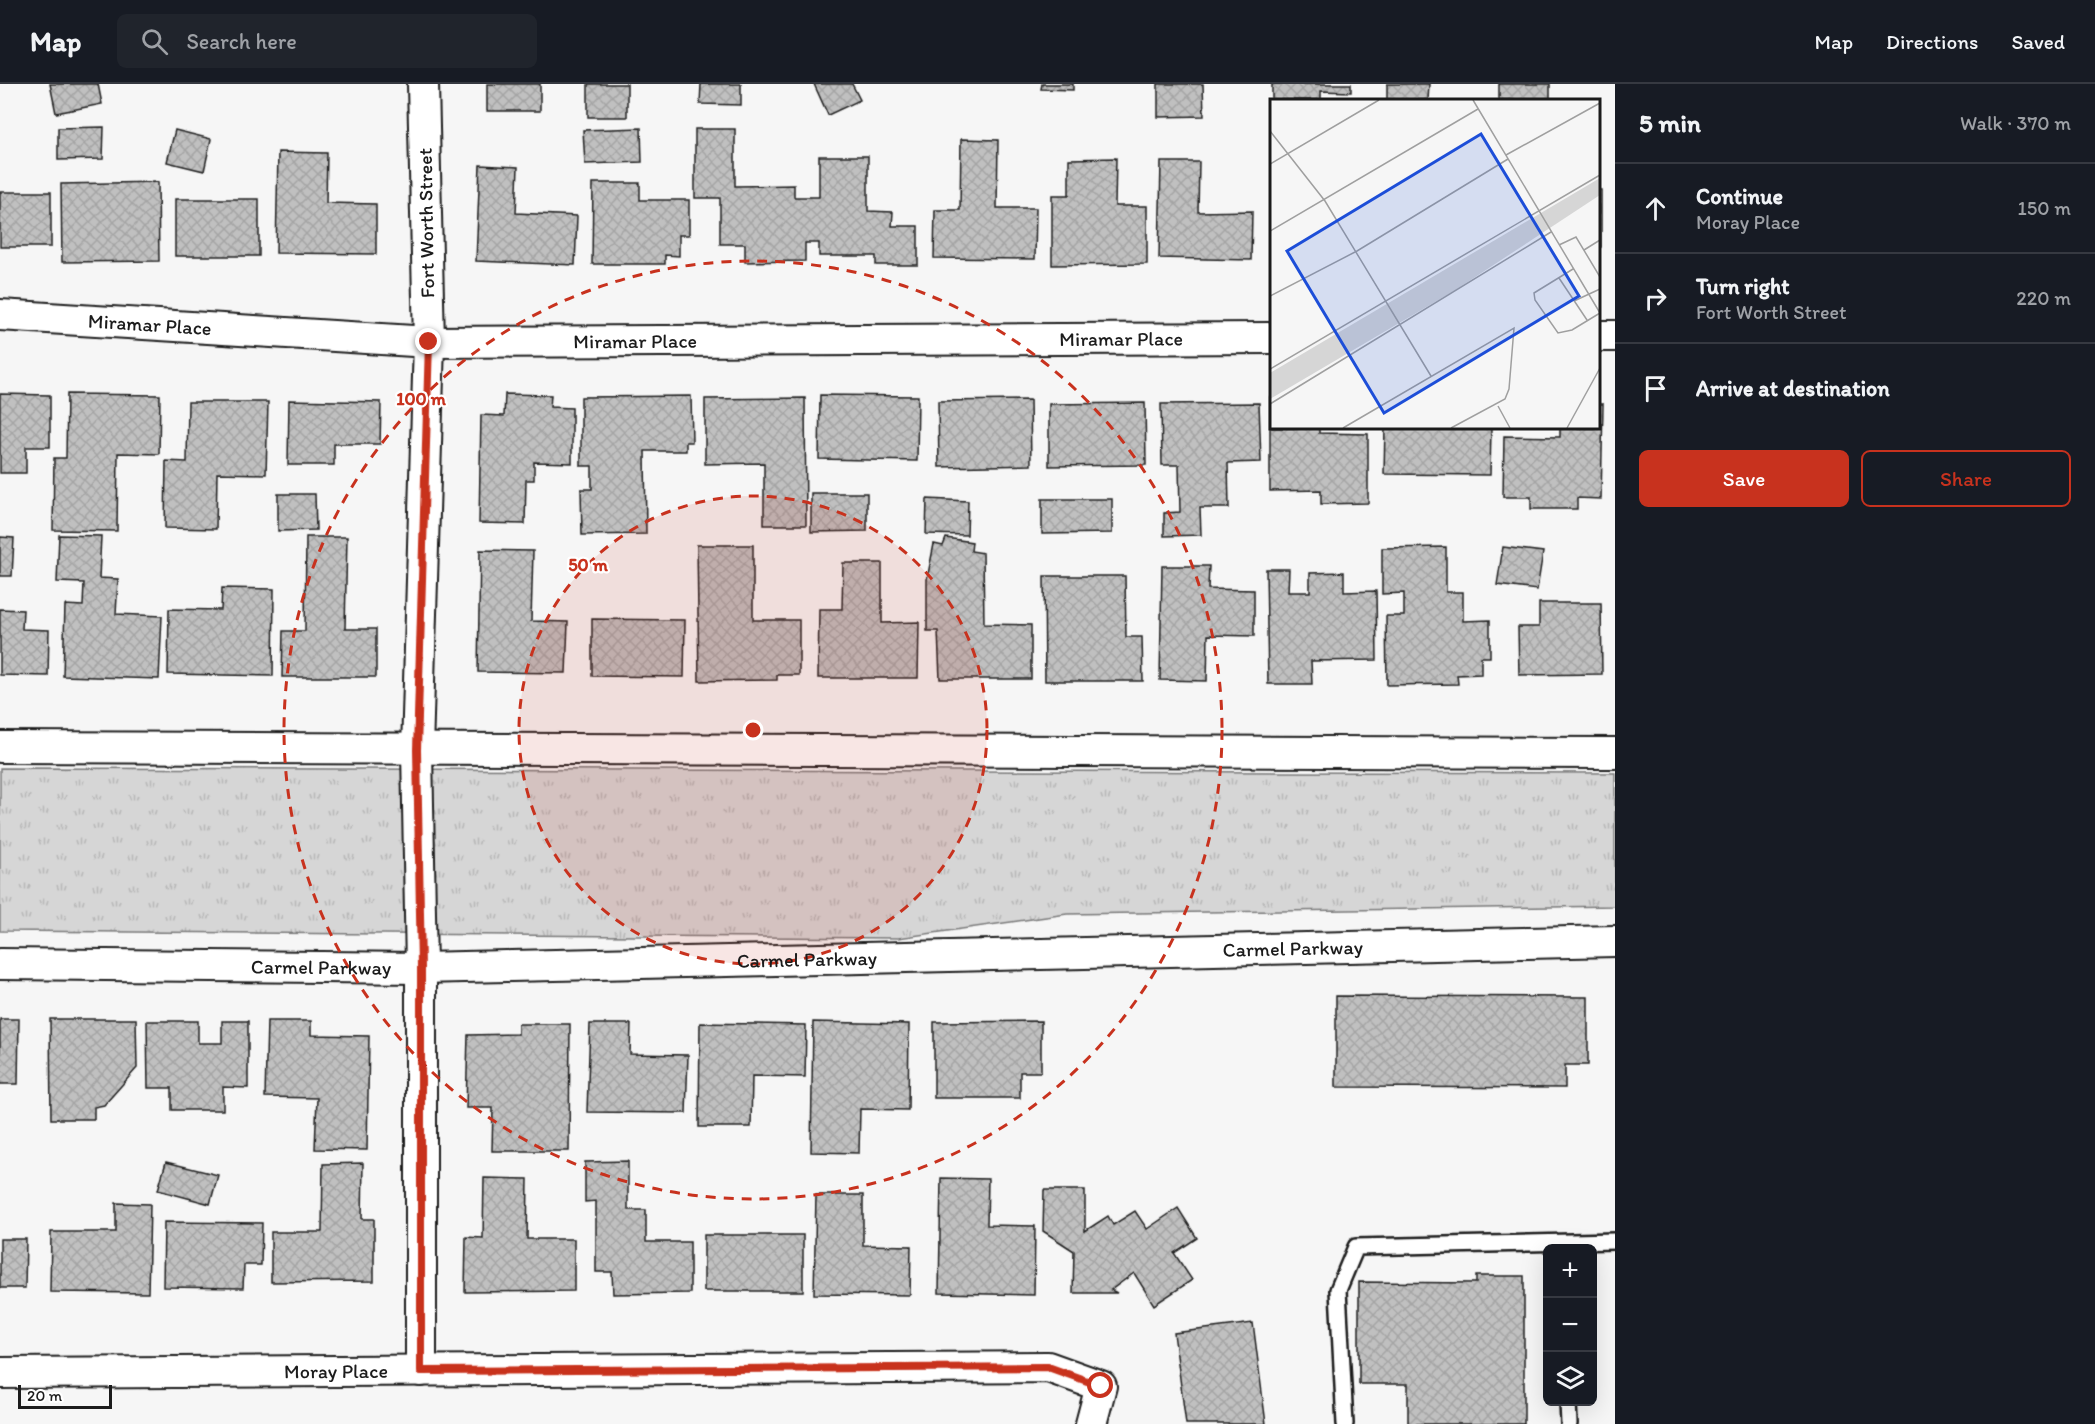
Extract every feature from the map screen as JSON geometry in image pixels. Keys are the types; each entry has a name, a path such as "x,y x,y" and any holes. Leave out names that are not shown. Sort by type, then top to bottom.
{"street":[{"name":"Fort Worth Street","path":"421,1371 421,968 417,750 429,342 423,84"},
{"name":"Miramar Place","path":"0,315 429,342 1270,338"},
{"path":"0,747 1615,753"},
{"name":"Carmel Parkway","path":"0,963 421,968 1615,941"},
{"name":"Moray Place","path":"0,1373 1048,1367 1101,1386 1091,1424"}],"lane":[{"path":"1574,1244 1615,1241"},
{"path":"1345,1424 1338,1290 1356,1247 1543,1245"},
{"path":"1568,1406 1569,1424"}],"green space":[{"path":"0,768 1615,773 1615,906 1067,914 898,938 0,931"}],"building":[{"path":"50,84 98,84 102,104 56,113"},
{"path":"487,84 540,84 540,111 487,111"},
{"path":"588,84 627,84 627,117 588,117"},
{"path":"701,84 741,84 741,105 700,104"},
{"path":"814,84 852,84 860,100 828,115"},
{"path":"1042,84 1073,84 1073,90 1041,89"},
{"path":"1158,84 1203,84 1204,116 1158,117"},
{"path":"1272,84 1351,84 1351,92 1321,91 1321,99 1272,99"},
{"path":"1387,84 1429,84 1428,99 1387,99"},
{"path":"1499,84 1550,84 1550,99 1499,99"},
{"path":"104,127 103,159 58,160 58,128"},
{"path":"641,128 642,162 585,164 583,130"},
{"path":"695,129 735,129 735,186 794,185 794,197 819,197 819,156 868,156 868,211 893,212 892,226 918,226 918,265 876,265 876,256 819,256 819,243 805,243 805,261 745,262 745,244 720,244 720,198 695,198"},
{"path":"175,130 211,139 204,171 167,162"},
{"path":"961,139 998,140 997,208 1036,208 1035,259 934,258 935,210 960,210"},
{"path":"278,152 327,153 326,203 376,204 376,254 276,253"},
{"path":"1116,158 1115,206 1147,206 1147,264 1052,265 1052,195 1069,195 1069,159"},
{"path":"1161,162 1199,162 1198,212 1252,211 1251,260 1159,258"},
{"path":"480,165 518,167 516,213 577,216 575,265 476,261"},
{"path":"158,182 159,261 62,262 61,184"},
{"path":"593,183 640,183 640,200 689,200 689,235 679,235 679,256 665,255 665,264 592,264"},
{"path":"1600,190 1601,190 1600,247"},
{"path":"0,192 51,192 51,247 0,247"},
{"path":"175,199 259,199 259,256 175,256"},
{"path":"0,394 50,395 50,447 26,447 26,473 0,473"},
{"path":"67,394 160,395 159,454 118,453 117,531 53,530 54,458 66,458"},
{"path":"505,394 551,395 550,407 572,408 572,463 534,462 534,480 526,480 525,524 479,523 481,415 504,416"},
{"path":"820,395 918,396 917,461 819,459"},
{"path":"691,396 692,442 686,442 686,451 645,451 646,534 582,535 581,489 592,489 592,466 581,466 581,397"},
{"path":"805,398 806,525 764,525 764,463 705,464 705,399"},
{"path":"289,400 381,402 380,444 334,444 334,465 288,465"},
{"path":"1030,400 1031,465 939,467 938,401"},
{"path":"188,402 268,402 266,474 217,473 216,529 165,528 166,461 187,462"},
{"path":"1145,403 1146,465 1049,466 1049,404"},
{"path":"1259,403 1261,462 1228,463 1229,508 1200,508 1201,535 1164,536 1164,513 1180,512 1179,465 1162,465 1161,404"},
{"path":"1600,404 1603,404 1601,499 1577,498 1577,509 1531,509 1531,497 1503,497 1504,436 1560,437 1560,429 1600,429"},
{"path":"1270,429 1319,429 1319,433 1368,434 1368,503 1321,504 1321,490 1270,491"},
{"path":"1385,429 1491,429 1490,475 1384,474"},
{"path":"811,493 867,493 867,531 811,532"},
{"path":"278,494 315,494 316,530 278,531"},
{"path":"927,499 968,501 967,535 926,534"},
{"path":"1042,499 1112,499 1112,533 1042,534"},
{"path":"59,535 101,536 99,578 118,579 116,614 162,616 159,679 63,676 65,605 83,606 84,583 57,582"},
{"path":"0,537 14,538 12,576 0,576"},
{"path":"306,537 347,537 345,629 376,629 376,677 282,677 283,631 305,631"},
{"path":"946,538 972,542 971,551 983,553 984,624 1031,625 1031,679 940,679 938,631 927,631 927,579 934,544 943,546"},
{"path":"697,545 753,545 753,620 799,620 799,675 777,675 777,680 699,681"},
{"path":"1446,547 1446,592 1463,592 1463,621 1490,620 1490,657 1481,657 1481,674 1457,675 1458,684 1387,685 1386,616 1404,616 1404,593 1382,594 1382,548"},
{"path":"1503,547 1543,552 1537,590 1497,585"},
{"path":"480,550 533,551 531,621 568,622 566,673 478,672"},
{"path":"843,563 882,563 882,623 919,622 918,678 818,678 819,609 842,609"},
{"path":"1162,566 1209,566 1208,589 1254,590 1254,636 1208,635 1207,681 1160,680"},
{"path":"1266,569 1289,569 1288,592 1310,592 1310,573 1344,572 1344,592 1376,591 1377,660 1311,661 1312,684 1268,684"},
{"path":"1044,576 1125,576 1126,637 1142,637 1143,681 1045,681"},
{"path":"222,588 274,589 273,676 168,674 169,609 221,610"},
{"path":"1539,603 1601,603 1602,674 1519,675 1518,627 1539,627"},
{"path":"0,609 23,610 22,629 49,630 48,676 0,675"},
{"path":"592,619 685,620 684,677 592,676"},
{"path":"1336,996 1588,997 1588,1065 1565,1065 1565,1088 1336,1087"},
{"path":"0,1019 19,1019 18,1084 0,1084"},
{"path":"50,1019 136,1019 137,1068 104,1105 94,1107 94,1119 51,1119"},
{"path":"147,1021 198,1021 198,1043 222,1043 222,1021 248,1021 248,1088 223,1087 223,1110 172,1110 172,1088 148,1088"},
{"path":"267,1021 311,1021 311,1035 369,1036 367,1150 315,1149 317,1098 265,1097"},
{"path":"1041,1021 1041,1072 1020,1072 1020,1098 934,1098 934,1022"},
{"path":"813,1022 909,1024 908,1110 860,1109 859,1153 811,1152"},
{"path":"700,1023 806,1025 805,1077 752,1076 751,1127 699,1127"},
{"path":"518,1024 570,1024 569,1151 492,1151 493,1108 466,1108 468,1035 518,1034"},
{"path":"590,1024 631,1024 630,1054 688,1055 686,1113 587,1112"},
{"path":"628,1161 628,1210 646,1210 646,1242 690,1242 690,1293 613,1294 612,1272 596,1272 596,1201 585,1202 585,1162"},
{"path":"166,1162 218,1175 210,1204 158,1190"},
{"path":"363,1163 362,1219 374,1219 374,1281 271,1282 271,1232 322,1232 323,1164"},
{"path":"484,1178 528,1179 527,1239 574,1239 574,1291 465,1292 466,1237 483,1238"},
{"path":"941,1178 988,1179 987,1225 1035,1226 1034,1295 939,1293"},
{"path":"1044,1190 1085,1190 1085,1231 1108,1216 1113,1225 1135,1211 1147,1229 1178,1208 1197,1238 1174,1253 1192,1280 1154,1305 1134,1273 1111,1290 1117,1293 1073,1293 1074,1251 1043,1231"},
{"path":"816,1195 863,1195 863,1245 911,1246 910,1295 814,1294"},
{"path":"116,1203 150,1204 148,1293 50,1292 51,1232 116,1232"},
{"path":"164,1222 262,1223 261,1265 244,1265 243,1288 163,1287"},
{"path":"704,1235 803,1235 803,1291 704,1291"},
{"path":"0,1239 26,1239 25,1288 0,1288"},
{"path":"1476,1276 1524,1276 1524,1424 1408,1424 1408,1384 1359,1384 1359,1282 1476,1283"},
{"path":"1253,1323 1266,1424 1186,1424 1174,1333"}],"route":[{"path":"429,342 417,750 421,968 421,1371 1048,1367 1101,1386"}]}
